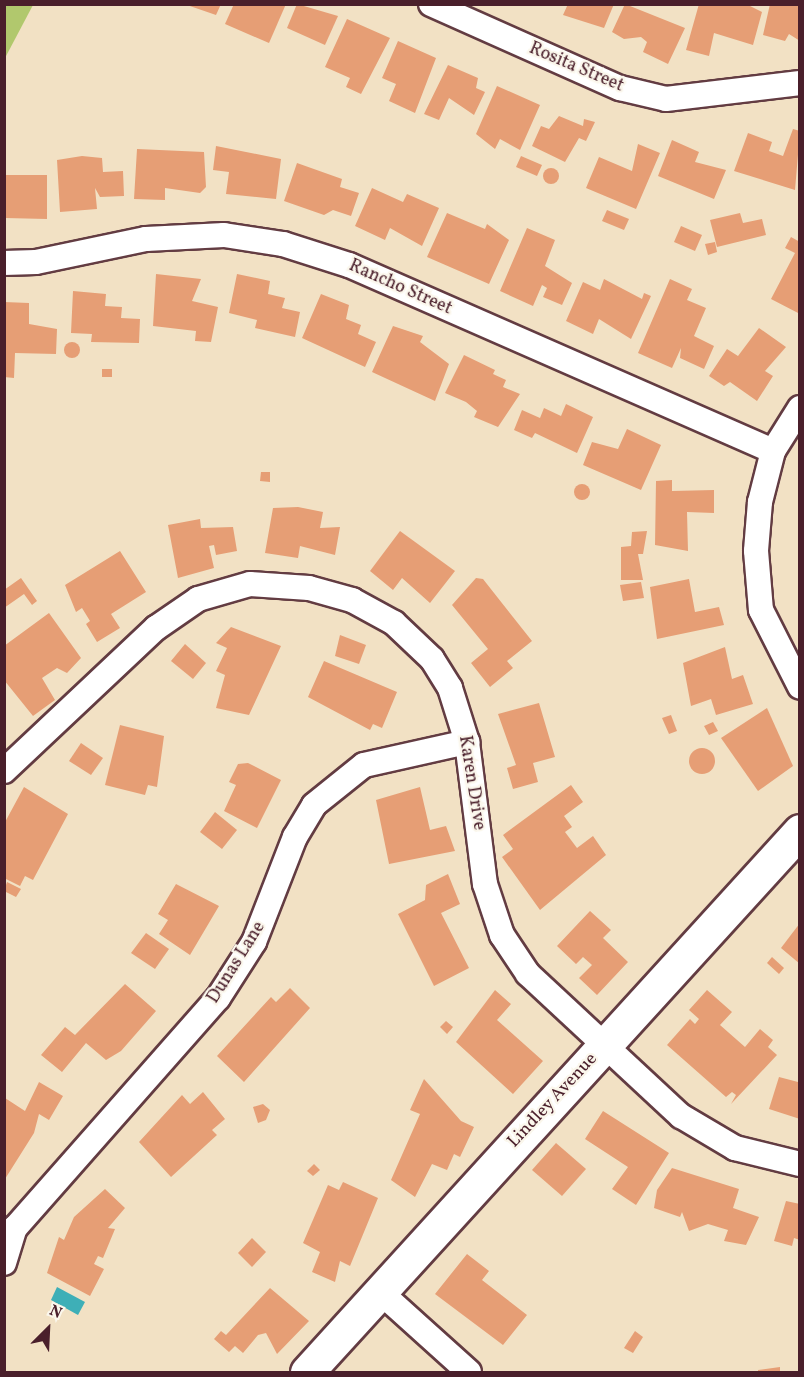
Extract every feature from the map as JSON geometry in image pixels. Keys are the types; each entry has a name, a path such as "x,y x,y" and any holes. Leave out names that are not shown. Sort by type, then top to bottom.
{"street":[{"name":"Rosita Street","path":"431,4 620,88 666,99 800,83"},
{"name":"Rancho Street","path":"4,262 36,262 146,239 224,235 283,244 349,265 773,451"},
{"path":"800,408 773,451 760,502 756,551 761,610 800,687"},
{"name":"Karen Drive","path":"4,771 156,628 198,599 250,584 309,588 352,600 394,623 432,658 450,688 467,742 485,884 502,935 528,974 603,1048 681,1116 735,1148 800,1164"},
{"name":"Dunas Lane","path":"4,1263 15,1228 218,998 254,942 295,837 314,805 364,765 467,742"},
{"name":"Lindley Avenue","path":"307,1372 800,831"},
{"path":"379,1291 469,1372"}],"green space":[{"path":"4,5 33,5 5,58"}],"water":[{"path":"57,1287 85,1302 78,1315 51,1300"}],"building":[{"path":"184,4 221,4 216,15"},
{"path":"234,4 286,4 269,43 225,24"},
{"path":"297,4 338,16 325,45 287,28"},
{"path":"568,4 614,4 604,28 563,15"},
{"path":"625,4 685,28 668,64 643,52 647,42 641,37 624,39 612,32"},
{"path":"699,4 746,4 762,12 753,45 714,33 709,56 686,50"},
{"path":"770,4 800,4 800,41 789,34 785,41 763,35"},
{"path":"347,19 390,38 361,94 346,87 350,78 325,67"},
{"path":"398,41 436,58 415,113 389,101 396,84 382,78"},
{"path":"448,65 478,78 476,88 485,92 474,115 449,98 439,120 424,114"},
{"path":"497,86 540,105 520,150 500,139 495,149 476,134"},
{"path":"559,116 583,126 584,119 595,122 586,141 579,138 565,162 532,146 541,126 549,129"},
{"path":"793,129 800,131 795,190 734,171 748,133 772,142 769,151 783,156"},
{"path":"672,140 699,152 695,162 726,170 714,199 658,176"},
{"path":"638,144 660,153 636,209 586,188 599,157 632,171"},
{"path":"216,146 281,159 276,199 226,194 229,172 213,170"},
{"path":"137,149 204,152 206,187 200,193 165,188 165,200 134,199"},
{"path":"82,156 102,158 103,172 123,171 124,196 100,197 95,188 97,209 60,212 57,160"},
{"path":"521,156 542,165 537,176 516,167"},
{"path":"297,163 342,179 340,187 359,193 351,216 333,210 324,215 284,201"},
{"path":"548,168 554,168 559,176 557,182 548,184 543,179 543,173"},
{"path":"5,175 47,175 47,219 5,218"},
{"path":"372,188 403,202 407,194 439,208 422,246 390,228 385,240 355,226"},
{"path":"607,210 629,219 624,230 602,221"},
{"path":"447,213 485,229 487,224 509,240 489,284 427,257"},
{"path":"740,213 743,223 762,219 766,235 717,247 710,220"},
{"path":"681,226 702,235 695,251 674,242"},
{"path":"527,228 555,240 545,266 572,283 562,305 543,297 547,288 542,285 533,306 500,291"},
{"path":"791,237 800,242 800,314 771,299 795,253 785,248"},
{"path":"715,242 717,252 708,255 705,244"},
{"path":"156,274 201,279 192,301 218,307 211,342 195,341 196,331 153,326"},
{"path":"237,274 270,281 268,294 285,298 282,308 300,312 295,337 255,328 257,320 229,313"},
{"path":"604,279 642,299 644,293 651,296 631,339 599,319 593,334 566,321 583,282 600,290"},
{"path":"670,279 692,289 687,300 706,308 694,336 714,346 704,369 680,358 681,348 672,368 638,353"},
{"path":"73,291 106,294 105,306 122,307 121,318 140,319 139,343 91,342 92,334 71,333"},
{"path":"321,294 349,305 346,319 361,325 358,334 376,342 365,367 302,338"},
{"path":"4,302 29,303 29,324 57,329 56,354 15,353 14,378 4,377"},
{"path":"393,326 423,336 420,342 449,364 435,401 372,372"},
{"path":"759,328 786,347 765,371 773,376 757,401 730,382 724,386 709,376 727,349 738,356"},
{"path":"72,342 80,350 72,358 64,350"},
{"path":"464,355 495,370 493,374 506,380 503,387 520,394 498,427 474,417 477,411 466,402 445,393"},
{"path":"102,369 112,369 112,377 102,377"},
{"path":"566,404 593,417 577,453 535,433 532,438 514,430 522,410 540,418 544,408 561,416"},
{"path":"627,429 661,445 641,490 583,465 592,442 618,449"},
{"path":"261,472 270,472 270,482 260,481"},
{"path":"672,480 672,491 714,490 714,513 687,512 688,551 655,545 656,481"},
{"path":"579,484 585,484 590,492 588,498 579,500 574,495 574,489"},
{"path":"298,507 323,512 320,528 340,527 335,555 300,546 298,558 265,553 273,508"},
{"path":"200,519 201,528 233,527 237,551 216,555 214,545 209,546 214,568 178,578 168,525"},
{"path":"400,531 455,571 430,603 402,578 393,590 370,571"},
{"path":"647,531 643,554 638,554 643,580 621,580 621,547 631,546 632,532"},
{"path":"120,551 146,592 111,614 120,628 97,642 86,624 90,621 82,608 76,612 65,585"},
{"path":"21,578 37,601 32,605 24,594 4,608 4,590"},
{"path":"476,578 483,579 532,641 507,661 513,668 490,687 471,663 488,649 452,605"},
{"path":"689,579 695,612 719,607 724,625 657,639 650,587"},
{"path":"641,582 644,598 623,601 620,585"},
{"path":"49,613 81,658 67,673 57,668 42,678 55,700 33,716 4,680 4,646"},
{"path":"231,627 281,646 249,715 216,708 225,675 216,671 227,648 216,643"},
{"path":"340,635 366,645 359,664 335,656"},
{"path":"185,644 206,663 193,679 171,661"},
{"path":"725,647 732,679 743,675 753,704 716,715 711,699 691,706 683,663"},
{"path":"324,661 397,692 382,728 373,724 370,730 308,697"},
{"path":"539,703 555,757 533,763 538,782 513,789 507,768 516,765 498,714"},
{"path":"767,708 793,766 758,791 721,738"},
{"path":"671,715 677,731 669,734 662,718"},
{"path":"713,722 718,731 709,735 704,726"},
{"path":"120,725 164,736 157,787 148,785 145,795 105,785"},
{"path":"81,743 103,758 91,775 69,761"},
{"path":"702,748 711,752 715,761 711,770 702,774 693,770 689,761 693,752"},
{"path":"248,763 281,780 257,828 224,811 236,785 229,782 238,764"},
{"path":"571,785 583,802 564,816 572,827 565,832 577,848 593,836 606,855 540,910 502,857 513,849 503,835"},
{"path":"24,787 68,814 33,880 25,876 20,886 4,878 4,824"},
{"path":"420,787 430,830 446,826 455,851 389,864 376,800"},
{"path":"215,812 237,830 222,849 200,832"},
{"path":"448,874 460,904 441,913 469,968 434,986 398,914 425,900 426,885"},
{"path":"7,882 21,889 16,897 4,891"},
{"path":"176,884 219,906 190,955 159,934 168,920 158,914"},
{"path":"590,911 611,930 603,938 628,962 597,995 579,978 592,965 583,957 576,964 557,946"},
{"path":"800,923 800,964 781,948"},
{"path":"146,933 169,949 155,969 131,953"},
{"path":"772,957 784,968 779,974 767,963"},
{"path":"125,984 156,1011 121,1051 106,1060 86,1043 62,1072 41,1055 65,1027 75,1035"},
{"path":"290,988 310,1008 244,1082 217,1056 271,997 276,1002"},
{"path":"495,990 511,1004 497,1020 543,1061 513,1094 456,1042"},
{"path":"707,990 732,1012 720,1025 745,1047 760,1029 773,1040 768,1047 777,1055 731,1104 736,1095 732,1092 726,1097 667,1045 690,1019 695,1024 699,1019 689,1010"},
{"path":"446,1021 453,1027 447,1034 440,1027"},
{"path":"779,1077 798,1082 800,1119 769,1109"},
{"path":"424,1079 461,1121 474,1127 460,1157 454,1154 447,1170 432,1164 415,1197 391,1180 420,1114 410,1110"},
{"path":"39,1082 63,1096 49,1120 39,1114 34,1133 5,1179 5,1098 25,1111"},
{"path":"203,1092 225,1119 212,1130 217,1135 171,1177 139,1142 182,1095 190,1104"},
{"path":"263,1104 270,1110 266,1120 258,1123 253,1107"},
{"path":"603,1111 669,1153 636,1205 612,1189 628,1167 585,1139"},
{"path":"556,1143 586,1169 562,1196 532,1170"},
{"path":"314,1164 320,1170 313,1176 307,1171"},
{"path":"672,1168 739,1189 733,1208 759,1217 746,1245 724,1241 728,1230 708,1224 689,1231 682,1212 680,1217 654,1208 657,1190"},
{"path":"343,1182 378,1198 350,1266 340,1261 335,1282 312,1272 320,1252 303,1243 328,1185 339,1190"},
{"path":"105,1189 125,1208 108,1228 115,1229 103,1258 98,1256 94,1264 104,1269 90,1296 47,1273 59,1237 64,1240 74,1217"},
{"path":"786,1201 800,1204 800,1240 794,1238 792,1246 774,1241"},
{"path":"252,1238 266,1252 252,1267 238,1253"},
{"path":"467,1254 489,1271 482,1280 527,1315 503,1345 435,1294"},
{"path":"270,1288 309,1321 277,1354 266,1333 258,1335 243,1353 235,1346 229,1352 214,1339 221,1331 226,1335"},
{"path":"635,1331 643,1337 633,1353 624,1348"},
{"path":"780,1367 780,1372 758,1372 758,1370"}]}
